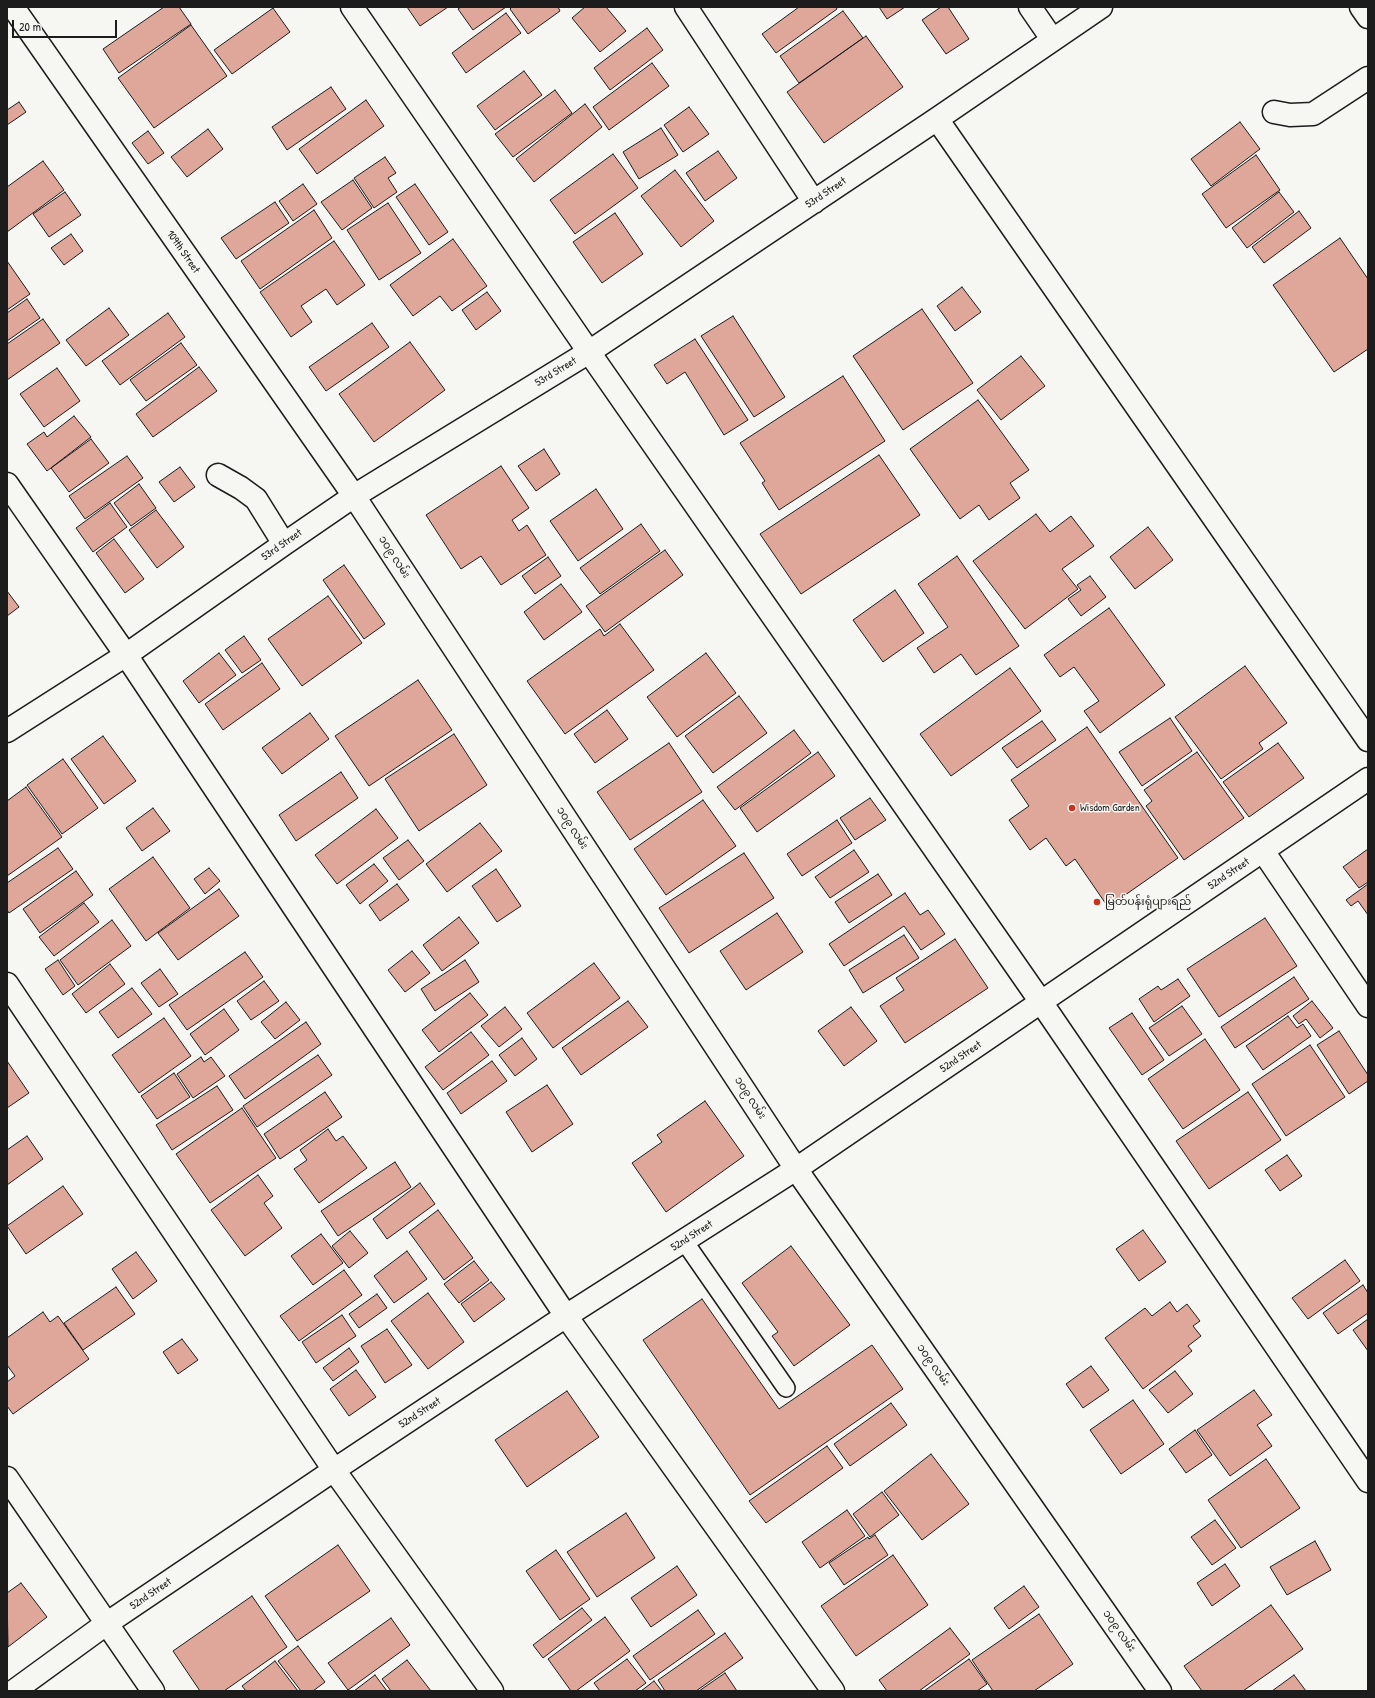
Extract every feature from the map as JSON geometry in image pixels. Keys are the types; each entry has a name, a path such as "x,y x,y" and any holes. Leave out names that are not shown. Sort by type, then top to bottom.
{"street":[{"name":"109th Street","path":"13,7 354,496"},
{"path":"352,7 589,352 1041,1002 1368,1481"},
{"path":"686,7 814,202"},
{"path":"1030,7 1052,39"},
{"name":"53rd Street","path":"7,731 126,655 354,496 589,352 814,202 1101,7"},
{"path":"1361,7 1368,17"},
{"path":"1274,112 1290,115 1313,114 1368,78"},
{"path":"937,119 1368,740"},
{"path":"218,475 241,488 256,499 284,544"},
{"path":"7,484 126,655 566,1316 833,1691"},
{"name":"၁၀၉ လမ်း","path":"354,496 796,1168 1160,1691"},
{"name":"52nd Street","path":"14,1691 106,1624 334,1470 566,1316 796,1168 1263,852 1368,778"},
{"path":"1263,852 1368,1006"},
{"path":"7,984 334,1470 492,1691"},
{"path":"7,1478 153,1691"}],"lane":[{"path":"684,1241 786,1388"}],"building":[{"path":"164,7 179,7 191,24 119,73 103,49"},
{"path":"407,7 448,7 420,26"},
{"path":"461,7 506,7 473,30 458,9"},
{"path":"512,7 558,7 560,11 528,34 510,9"},
{"path":"585,7 606,7 626,31 600,52 572,18"},
{"path":"799,7 836,7 837,9 776,53 762,34"},
{"path":"879,7 905,7 887,19"},
{"path":"941,7 948,7 969,39 946,54 922,20"},
{"path":"273,8 290,32 232,74 214,50"},
{"path":"843,11 863,38 799,83 780,56"},
{"path":"506,13 521,33 466,73 452,53"},
{"path":"191,25 227,76 154,128 118,78"},
{"path":"647,28 663,50 610,90 594,68"},
{"path":"866,36 903,87 824,143 787,92"},
{"path":"652,63 669,86 609,130 593,107"},
{"path":"524,71 542,95 495,130 477,106"},
{"path":"331,87 346,109 287,150 272,127"},
{"path":"555,90 572,113 513,157 495,134"},
{"path":"366,100 384,126 317,174 299,149"},
{"path":"19,102 26,112 7,125 7,110"},
{"path":"585,104 602,127 534,182 516,159"},
{"path":"689,107 709,134 683,152 664,125"},
{"path":"1240,122 1260,149 1211,186 1191,159"},
{"path":"661,128 678,155 639,179 623,152"},
{"path":"208,129 223,149 187,177 171,157"},
{"path":"148,131 164,153 148,164 132,143"},
{"path":"718,151 737,178 705,201 686,173"},
{"path":"613,154 638,188 575,234 550,200"},
{"path":"1256,155 1280,190 1226,228 1202,194"},
{"path":"385,157 396,173 388,178 397,192 374,208 354,178"},
{"path":"43,161 64,190 7,232 7,187"},
{"path":"675,170 714,221 681,247 641,196"},
{"path":"353,180 372,208 342,230 321,202"},
{"path":"303,184 317,204 293,221 279,201"},
{"path":"415,184 448,232 429,245 396,197"},
{"path":"65,192 81,215 49,237 33,214"},
{"path":"1279,192 1294,212 1247,248 1232,228"},
{"path":"275,202 289,223 236,259 221,238"},
{"path":"388,203 421,253 379,280 347,230"},
{"path":"314,210 332,238 260,289 241,261"},
{"path":"1299,211 1311,228 1264,263 1252,247"},
{"path":"615,213 643,254 602,283 573,242"},
{"path":"71,234 83,251 64,265 51,248"},
{"path":"1340,238 1368,279 1368,349 1334,372 1273,285"},
{"path":"453,239 487,286 452,311 440,296 413,316 390,285"},
{"path":"334,241 365,285 337,305 326,289 301,306 312,322 291,337 260,292"},
{"path":"7,261 30,294 7,310"},
{"path":"962,287 981,312 955,331 937,306"},
{"path":"487,292 501,311 476,330 462,310"},
{"path":"27,299 40,318 7,341 7,313"},
{"path":"109,308 129,335 86,366 66,340"},
{"path":"922,309 973,383 903,430 853,356"},
{"path":"168,313 185,337 120,385 102,361"},
{"path":"733,316 785,397 754,417 701,336"},
{"path":"43,319 60,343 7,380 7,344"},
{"path":"372,323 389,347 326,391 309,367"},
{"path":"695,339 748,420 724,435 685,372 667,384 654,365"},
{"path":"410,342 445,390 374,442 339,394"},
{"path":"181,343 197,365 146,401 130,380"},
{"path":"1021,356 1045,386 1001,420 977,390"},
{"path":"199,367 217,391 153,437 136,414"},
{"path":"57,368 80,401 44,427 20,394"},
{"path":"843,376 885,441 779,510 762,483 765,481 740,443"},
{"path":"978,400 1029,470 1010,483 1020,498 989,520 979,505 960,519 910,449"},
{"path":"74,416 91,437 47,471 27,444 44,432 47,437"},
{"path":"91,439 109,463 69,492 51,468"},
{"path":"544,449 560,474 536,491 518,466"},
{"path":"879,455 920,515 801,594 760,534"},
{"path":"127,456 143,478 85,519 69,496"},
{"path":"501,466 529,508 512,520 519,531 527,525 546,555 501,585 481,556 461,569 426,515"},
{"path":"180,467 195,487 174,502 159,482"},
{"path":"139,484 156,508 131,526 114,503"},
{"path":"596,489 623,529 578,561 550,521"},
{"path":"110,503 127,527 93,552 76,528"},
{"path":"156,510 184,547 157,568 129,530"},
{"path":"1036,514 1050,532 1071,516 1094,546 1062,569 1078,589 1025,629 973,561"},
{"path":"641,524 660,551 600,594 580,568"},
{"path":"1148,527 1173,560 1135,589 1110,557"},
{"path":"114,539 144,579 125,593 96,553"},
{"path":"665,550 683,575 605,632 586,606"},
{"path":"957,556 1019,646 976,675 961,654 934,673 917,648 948,627 918,584"},
{"path":"548,557 561,576 535,594 522,576"},
{"path":"344,565 385,624 364,639 323,580"},
{"path":"1090,576 1106,597 1081,616 1068,599 1081,590 1077,585"},
{"path":"561,584 582,612 544,640 524,612"},
{"path":"895,590 924,633 883,662 853,620"},
{"path":"7,591 19,607 7,616"},
{"path":"328,596 362,643 302,686 268,639"},
{"path":"1109,608 1165,685 1100,733 1084,711 1099,701 1074,667 1060,677 1044,655"},
{"path":"620,624 654,670 565,734 527,681 600,629 604,636"},
{"path":"244,636 261,660 242,673 225,650"},
{"path":"219,653 236,675 199,703 183,681"},
{"path":"706,653 736,693 677,737 647,697"},
{"path":"262,663 280,689 223,730 205,704"},
{"path":"1245,666 1287,723 1259,743 1263,749 1221,779 1175,717"},
{"path":"1010,668 1041,711 951,776 920,734"},
{"path":"418,680 452,730 369,786 335,736"},
{"path":"739,696 767,733 713,773 685,736"},
{"path":"607,710 628,739 595,763 574,734"},
{"path":"310,713 329,739 282,774 262,748"},
{"path":"1170,718 1192,751 1142,786 1119,752"},
{"path":"1042,721 1056,740 1017,768 1002,748"},
{"path":"1087,727 1178,858 1108,907 1075,859 1066,866 1046,838 1030,850 1009,820 1029,806 1011,780"},
{"path":"794,730 811,753 735,810 717,787"},
{"path":"454,734 487,785 419,831 385,779"},
{"path":"103,736 136,781 104,804 71,759"},
{"path":"669,743 702,792 630,840 597,792"},
{"path":"1278,743 1304,778 1249,817 1223,782"},
{"path":"818,752 835,776 757,832 740,808"},
{"path":"1197,752 1244,818 1184,860 1146,806 1152,801 1144,790"},
{"path":"63,759 98,808 62,834 27,785"},
{"path":"341,772 358,798 296,841 279,815"},
{"path":"26,787 62,837 7,876 7,801"},
{"path":"870,798 886,820 855,840 840,818"},
{"path":"703,800 736,846 666,895 634,849"},
{"path":"153,808 170,831 142,851 126,828"},
{"path":"376,809 398,838 337,884 315,855"},
{"path":"837,820 852,843 802,876 787,854"},
{"path":"480,823 502,851 447,892 426,864"},
{"path":"408,840 424,861 399,880 383,858"},
{"path":"58,848 73,869 9,913 7,910 7,883"},
{"path":"1368,849 1368,882 1359,888 1343,867"},
{"path":"854,850 869,872 830,898 815,877"},
{"path":"744,853 774,898 689,953 659,908"},
{"path":"153,857 190,908 146,941 109,889"},
{"path":"374,864 388,881 360,904 346,885"},
{"path":"209,868 220,881 205,894 194,879"},
{"path":"496,869 521,906 497,922 472,886"},
{"path":"76,871 93,895 40,933 23,909"},
{"path":"878,874 892,895 849,923 835,902"},
{"path":"397,884 409,900 380,921 369,905"},
{"path":"1368,884 1368,915 1358,901 1351,906 1346,900"},
{"path":"219,889 239,916 178,960 158,933"},
{"path":"905,893 920,915 928,910 945,934 921,950 904,926 844,966 829,944"},
{"path":"84,903 99,922 54,956 39,937"},
{"path":"777,913 803,952 746,990 720,951"},
{"path":"459,917 479,943 442,971 423,945"},
{"path":"1265,918 1297,966 1219,1017 1187,969"},
{"path":"112,920 131,946 78,985 60,960"},
{"path":"904,935 919,958 863,993 849,970"},
{"path":"955,939 988,988 905,1043 880,1006 904,990 896,978"},
{"path":"412,951 430,973 405,992 388,970"},
{"path":"245,952 263,977 187,1030 169,1005"},
{"path":"58,960 75,986 63,995 45,969"},
{"path":"465,960 479,982 435,1011 421,989"},
{"path":"594,963 620,998 553,1048 527,1013"},
{"path":"110,964 125,984 86,1013 72,994"},
{"path":"160,969 178,994 159,1007 141,983"},
{"path":"1294,977 1309,999 1235,1048 1221,1027"},
{"path":"1178,979 1190,996 1154,1022 1139,999 1158,986 1161,990"},
{"path":"264,981 279,1001 251,1020 237,1001"},
{"path":"132,988 152,1014 118,1038 99,1012"},
{"path":"470,993 488,1015 439,1052 422,1030"},
{"path":"628,1001 648,1027 581,1075 562,1048"},
{"path":"1312,1001 1333,1028 1320,1038 1306,1019 1299,1024 1293,1016"},
{"path":"286,1002 300,1020 275,1039 261,1022"},
{"path":"1182,1006 1202,1034 1169,1056 1149,1028"},
{"path":"505,1007 522,1029 499,1047 481,1026"},
{"path":"851,1007 877,1041 844,1066 818,1031"},
{"path":"224,1009 239,1030 205,1055 190,1034"},
{"path":"1132,1013 1164,1060 1142,1075 1109,1028"},
{"path":"1288,1016 1297,1028 1303,1024 1311,1036 1263,1070 1246,1046"},
{"path":"164,1018 191,1056 139,1093 112,1055"},
{"path":"306,1022 321,1044 245,1099 229,1076"},
{"path":"1339,1031 1368,1075 1368,1081 1349,1094 1317,1045"},
{"path":"471,1032 489,1055 443,1090 425,1067"},
{"path":"522,1038 537,1059 515,1076 499,1055"},
{"path":"1205,1039 1240,1090 1183,1129 1148,1079"},
{"path":"1310,1045 1345,1097 1286,1136 1252,1084"},
{"path":"318,1055 332,1075 257,1127 243,1106"},
{"path":"201,1057 204,1062 211,1057 225,1076 193,1098 177,1074"},
{"path":"7,1061 29,1093 7,1108"},
{"path":"492,1061 507,1081 461,1114 447,1093"},
{"path":"174,1073 190,1097 157,1119 141,1096"},
{"path":"547,1085 573,1124 532,1152 506,1112"},
{"path":"217,1086 233,1110 172,1150 156,1125"},
{"path":"325,1092 342,1117 280,1159 264,1134"},
{"path":"1248,1092 1281,1140 1209,1189 1176,1141"},
{"path":"705,1101 744,1156 666,1212 632,1163 662,1142 657,1135"},
{"path":"242,1108 276,1158 210,1203 176,1154"},
{"path":"328,1129 336,1141 343,1136 367,1168 319,1203 294,1169 307,1160 300,1150"},
{"path":"27,1136 43,1159 7,1185 7,1150"},
{"path":"1287,1155 1302,1176 1280,1191 1265,1170"},
{"path":"395,1162 411,1187 338,1236 321,1211"},
{"path":"258,1175 273,1196 264,1203 282,1228 245,1256 211,1210"},
{"path":"420,1183 435,1204 387,1239 373,1219"},
{"path":"63,1186 83,1214 26,1254 7,1226"},
{"path":"438,1210 473,1258 444,1280 409,1232"},
{"path":"1143,1230 1166,1262 1139,1281 1116,1249"},
{"path":"350,1231 368,1253 349,1268 332,1246"},
{"path":"321,1234 343,1263 313,1285 291,1256"},
{"path":"791,1246 850,1325 794,1366 772,1336 778,1332 742,1283"},
{"path":"407,1251 427,1279 394,1303 374,1276"},
{"path":"136,1252 157,1281 133,1299 112,1269"},
{"path":"1345,1260 1360,1281 1308,1319 1292,1298"},
{"path":"474,1261 489,1280 459,1303 444,1284"},
{"path":"344,1270 362,1295 299,1341 280,1316"},
{"path":"491,1282 505,1299 474,1322 461,1304"},
{"path":"1363,1285 1368,1293 1368,1313 1338,1334 1323,1313"},
{"path":"116,1287 135,1314 83,1350 64,1323"},
{"path":"428,1293 464,1342 428,1369 391,1321"},
{"path":"377,1294 387,1308 359,1328 349,1314"},
{"path":"702,1299 779,1409 872,1345 903,1389 750,1495 643,1340"},
{"path":"1170,1302 1177,1312 1187,1304 1200,1321 1193,1326 1201,1336 1188,1346 1192,1351 1143,1389 1105,1338 1145,1308 1152,1316"},
{"path":"43,1312 50,1322 58,1316 89,1359 13,1414 7,1406 7,1382 15,1376 7,1365 7,1338"},
{"path":"342,1315 356,1336 316,1363 302,1342"},
{"path":"1368,1319 1368,1351 1353,1330"},
{"path":"387,1329 412,1365 385,1383 361,1346"},
{"path":"182,1339 198,1360 178,1374 163,1352"},
{"path":"349,1348 359,1362 333,1381 323,1368"},
{"path":"1091,1366 1109,1390 1083,1408 1066,1384"},
{"path":"356,1370 376,1397 349,1416 330,1389"},
{"path":"1175,1371 1193,1394 1168,1413 1149,1390"},
{"path":"1254,1390 1272,1415 1257,1425 1272,1446 1230,1476 1197,1430"},
{"path":"567,1391 599,1437 527,1487 495,1440"},
{"path":"1133,1400 1164,1444 1121,1474 1090,1430"},
{"path":"891,1403 907,1425 850,1466 834,1444"},
{"path":"1195,1430 1212,1455 1186,1473 1169,1449"},
{"path":"827,1446 843,1468 766,1523 749,1501"},
{"path":"931,1454 969,1504 922,1540 884,1491"},
{"path":"1266,1459 1300,1508 1241,1548 1208,1500"},
{"path":"882,1492 899,1515 870,1537 853,1514"},
{"path":"847,1510 865,1536 820,1568 802,1542"},
{"path":"626,1513 655,1558 597,1597 567,1552"},
{"path":"1215,1520 1236,1548 1212,1565 1191,1537"},
{"path":"875,1535 888,1555 844,1585 829,1563 868,1537 869,1539"},
{"path":"1315,1541 1331,1570 1287,1595 1270,1567"},
{"path":"338,1545 370,1591 297,1641 265,1596"},
{"path":"556,1550 590,1599 560,1620 526,1571"},
{"path":"893,1555 928,1605 856,1656 821,1606"},
{"path":"1225,1564 1240,1586 1212,1606 1197,1583"},
{"path":"677,1566 697,1595 651,1627 631,1598"},
{"path":"21,1583 47,1617 8,1647 7,1593"},
{"path":"1024,1586 1039,1607 1009,1629 994,1608"},
{"path":"252,1596 287,1647 224,1691 200,1691 173,1651"},
{"path":"1271,1605 1303,1649 1243,1691 1202,1691 1184,1666"},
{"path":"582,1608 592,1620 543,1658 533,1645"},
{"path":"698,1610 715,1634 650,1680 633,1656"},
{"path":"1039,1614 1073,1664 1034,1691 993,1691 972,1660"},
{"path":"605,1617 630,1651 576,1691 571,1691 548,1659"},
{"path":"391,1618 410,1645 348,1690 328,1663"},
{"path":"950,1628 970,1654 919,1691 887,1691 879,1680"},
{"path":"725,1633 743,1658 696,1691 665,1691 658,1680"},
{"path":"298,1646 325,1682 313,1691 301,1691 278,1661"},
{"path":"627,1659 646,1683 635,1691 600,1691 594,1683"},
{"path":"969,1659 987,1684 977,1691 924,1691"},
{"path":"407,1660 431,1691 391,1691 382,1679"},
{"path":"275,1661 298,1691 246,1691 242,1686"},
{"path":"725,1673 737,1691 699,1691"},
{"path":"375,1675 387,1691 354,1691"},
{"path":"1294,1675 1306,1691 1272,1691"},
{"path":"654,1681 662,1691 641,1691"}],"place":[{"name":"Wisdom Garden","path":"1072,808"},
{"name":"မြတ်ပန်းရုံပျားရည်","path":"1097,902"}]}
